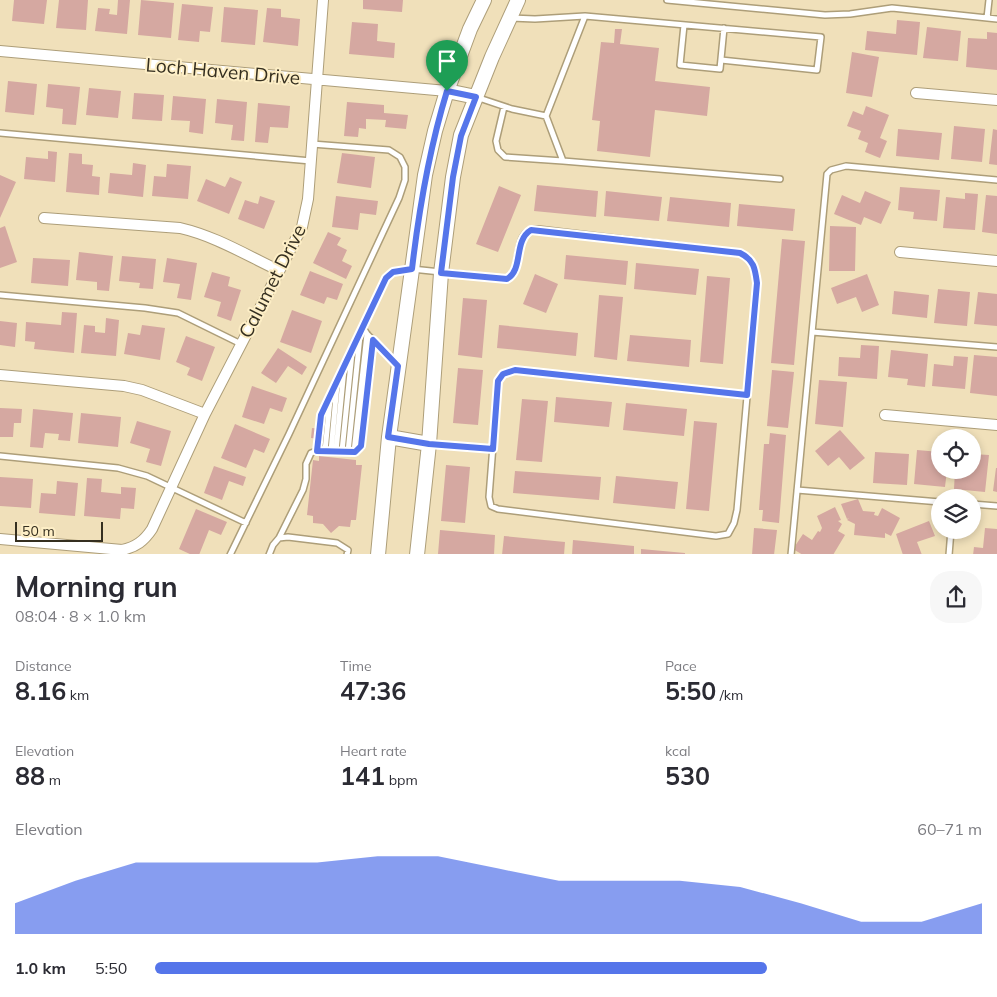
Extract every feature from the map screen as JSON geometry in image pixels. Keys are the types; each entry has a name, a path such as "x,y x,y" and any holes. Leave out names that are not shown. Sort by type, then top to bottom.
{"main road":[{"path":"378,554 388,437 425,175 447,91 470,29 484,0"},
{"path":"417,554 429,444 441,273 453,177 461,136 492,57 518,0"},
{"path":"447,91 476,97"},
{"path":"388,437 429,444"}],"street":[{"name":"Calumet Drive","path":"0,539 122,550 136,546 145,540 152,529 204,414 302,227 308,199 323,0"},
{"name":"Loch Haven Drive","path":"0,51 447,91"},
{"path":"916,92 997,100"},
{"path":"44,218 180,228 195,231 278,270"},
{"path":"900,252 997,261"},
{"path":"0,375 124,386 142,390 204,414"},
{"path":"885,415 997,425"}],"lane":[{"path":"667,0 824,15 850,14 892,8 997,19"},
{"path":"987,18 989,0"},
{"path":"563,161 546,116 585,16"},
{"path":"510,18 535,20 585,16 821,37 817,70 721,60"},
{"path":"684,25 680,65 720,69 724,28"},
{"path":"476,97 504,107 546,116"},
{"path":"504,107 496,141 498,150 505,156 780,179"},
{"path":"0,133 311,161"},
{"path":"230,554 289,434 399,198 405,180 405,167 400,157 389,150 312,144"},
{"path":"791,554 827,174 831,170 854,166 997,180"},
{"path":"317,451 321,415 386,278 393,272 412,269 507,279 513,276 516,268 523,236 531,230 740,253 748,257 754,266 757,283 737,510 734,523 728,534 724,535 498,509 491,506 489,498 498,381 503,374 515,370 747,395"},
{"path":"0,296 145,308 178,313 241,344"},
{"path":"361,330 398,366"},
{"path":"339,451 361,330"},
{"path":"812,332 997,347"},
{"path":"339,451 367,334"},
{"path":"269,554 273,545 280,538 303,490 306,479 306,464 311,453 317,451 339,451 361,446 373,340"},
{"path":"339,451 353,348"},
{"path":"339,451 345,364"},
{"path":"337,379 339,451"},
{"path":"330,394 339,451"},
{"path":"429,444 493,449"},
{"path":"0,456 118,468 147,476 246,523"},
{"path":"797,490 931,501"},
{"path":"981,505 997,506"},
{"path":"280,538 288,537 337,543 348,550 347,554"},
{"path":"949,554 951,539"}],"building":[{"path":"14,0 47,0 44,24 12,21"},
{"path":"59,0 88,0 86,30 56,28"},
{"path":"118,0 130,0 127,34 95,31 98,8 110,9 109,14 117,15"},
{"path":"141,0 174,3 171,38 138,35"},
{"path":"363,0 403,0 402,12 363,9"},
{"path":"182,4 213,7 210,32 200,31 199,42 178,40"},
{"path":"224,7 258,10 255,45 221,42"},
{"path":"267,8 281,9 281,17 300,19 298,46 263,42"},
{"path":"897,20 920,22 917,55 865,50 867,31 896,34"},
{"path":"352,22 378,24 377,41 395,43 394,58 349,54"},
{"path":"927,27 961,31 958,61 923,58"},
{"path":"615,29 622,29 620,44 659,48 655,81 710,87 707,116 655,110 650,157 597,151 600,121 592,120 601,42 614,43"},
{"path":"987,32 997,33 997,70 966,67 968,38 987,39"},
{"path":"852,52 879,57 872,97 846,93"},
{"path":"8,81 37,84 34,115 5,112"},
{"path":"48,84 80,87 76,125 62,124 63,109 46,107"},
{"path":"89,88 121,91 118,118 86,115"},
{"path":"134,93 164,95 162,121 132,119"},
{"path":"173,96 206,99 203,134 189,132 190,121 171,120"},
{"path":"217,99 247,102 244,141 231,140 233,125 215,123"},
{"path":"347,102 384,105 384,113 408,115 406,129 385,127 386,120 366,119 366,129 359,128 358,137 344,136"},
{"path":"258,103 290,106 288,128 270,127 268,143 255,142"},
{"path":"866,106 889,115 880,138 887,141 880,158 865,152 868,143 858,139 861,131 847,126 853,111 863,115"},
{"path":"954,126 985,129 982,162 951,159"},
{"path":"898,129 942,133 939,160 896,156"},
{"path":"993,129 997,130 997,165 989,164"},
{"path":"48,151 57,152 55,182 24,179 26,157 48,159"},
{"path":"69,153 82,154 82,164 93,165 92,176 100,177 99,195 66,192"},
{"path":"342,153 375,157 371,188 337,183"},
{"path":"133,163 146,165 143,197 108,193 110,173 132,175"},
{"path":"167,164 191,166 188,199 152,196 154,176 166,177"},
{"path":"0,175 16,182 0,218"},
{"path":"230,177 242,182 229,214 197,201 206,179 225,187"},
{"path":"537,185 598,191 596,217 534,211"},
{"path":"499,186 521,195 498,252 476,244"},
{"path":"900,187 940,190 937,221 913,219 914,212 898,210"},
{"path":"606,191 662,197 659,221 604,216"},
{"path":"865,191 891,202 881,224 864,217 861,225 834,214 842,195 860,203"},
{"path":"965,193 978,194 975,230 943,228 946,197 965,199"},
{"path":"986,195 997,196 997,234 982,232"},
{"path":"260,196 275,201 264,229 238,219 245,200 258,204"},
{"path":"336,196 378,201 376,215 360,213 358,230 332,227"},
{"path":"670,197 731,203 729,227 667,221"},
{"path":"739,204 795,209 793,231 737,226"},
{"path":"5,226 17,262 0,268 0,228"},
{"path":"830,226 856,227 855,271 829,271"},
{"path":"328,232 341,238 337,245 347,250 342,261 352,266 346,279 313,263"},
{"path":"782,239 805,241 794,365 771,363"},
{"path":"79,252 113,256 109,291 97,290 97,282 76,280"},
{"path":"566,255 628,261 626,285 564,279"},
{"path":"122,256 156,259 153,289 139,288 140,283 119,281"},
{"path":"33,258 70,260 68,286 31,283"},
{"path":"167,258 197,263 191,300 177,298 180,284 163,282"},
{"path":"636,263 699,269 696,295 634,289"},
{"path":"310,271 343,284 337,300 327,297 324,304 300,295"},
{"path":"212,272 230,277 228,286 241,290 231,321 217,316 221,302 204,297"},
{"path":"535,274 558,284 546,313 523,304"},
{"path":"867,274 879,305 862,312 856,297 837,304 831,288"},
{"path":"707,276 730,278 723,364 700,362"},
{"path":"938,289 970,292 967,326 934,323"},
{"path":"894,291 929,295 927,318 892,314"},
{"path":"978,292 997,294 997,326 974,324"},
{"path":"599,295 623,297 617,360 594,357"},
{"path":"463,298 487,300 482,358 458,355"},
{"path":"292,310 322,321 311,353 280,342"},
{"path":"62,312 77,313 74,353 34,349 35,342 25,341 26,322 61,325"},
{"path":"106,318 119,320 116,356 81,353 84,325 95,326 95,332 105,333"},
{"path":"0,321 17,323 15,347 0,345"},
{"path":"142,325 165,328 160,360 124,354 128,333 140,335"},
{"path":"499,325 578,333 576,356 497,348"},
{"path":"630,335 691,340 689,367 627,361"},
{"path":"186,336 215,347 202,381 187,375 190,368 176,362"},
{"path":"861,345 879,346 877,379 838,376 839,357 860,358"},
{"path":"278,348 307,367 302,375 288,366 276,383 261,373"},
{"path":"891,350 928,354 925,387 907,385 908,379 888,377"},
{"path":"974,355 997,357 997,396 970,393"},
{"path":"954,356 968,357 965,389 932,386 934,364 953,366"},
{"path":"458,368 483,370 478,425 453,423"},
{"path":"772,370 794,372 788,428 767,426"},
{"path":"819,380 847,382 843,427 815,424"},
{"path":"252,386 287,398 282,412 270,408 264,424 242,417"},
{"path":"556,397 612,402 609,427 554,422"},
{"path":"522,399 548,401 542,462 516,460"},
{"path":"626,403 687,409 684,436 623,430"},
{"path":"0,408 22,409 21,423 14,423 13,437 0,437"},
{"path":"33,409 73,413 70,441 58,440 59,434 45,433 43,448 30,447"},
{"path":"81,413 121,417 118,447 78,443"},
{"path":"137,421 171,431 161,466 146,462 150,449 130,443"},
{"path":"694,421 717,423 709,511 686,509"},
{"path":"235,424 270,439 264,453 254,449 246,468 221,458"},
{"path":"312,428 365,434 364,444 311,438"},
{"path":"840,430 865,458 850,470 839,457 828,466 815,451"},
{"path":"770,433 786,435 779,523 762,521 763,510 759,510 764,444 769,444"},
{"path":"917,450 931,451 931,479 946,479 945,487 914,484"},
{"path":"875,452 909,454 907,485 873,483"},
{"path":"981,455 989,455 985,492 981,492 981,489 954,489 955,479 981,479"},
{"path":"319,456 356,460 356,465 362,465 356,520 351,520 350,527 339,526 331,533 323,524 313,523 313,516 307,515 313,460 319,461"},
{"path":"446,465 470,467 465,523 441,521"},
{"path":"214,466 246,477 243,486 229,481 222,500 204,493"},
{"path":"997,468 997,492 993,491"},
{"path":"515,471 601,477 599,500 513,493"},
{"path":"616,476 678,482 675,509 613,503"},
{"path":"0,477 33,479 31,508 0,506"},
{"path":"87,478 102,479 101,492 121,494 121,487 136,488 134,509 121,508 120,519 84,516"},
{"path":"57,481 78,483 75,516 39,513 41,493 56,494"},
{"path":"858,499 863,511 875,512 874,515 878,516 882,508 900,518 891,536 885,533 885,538 854,535 855,524 847,520 849,518 847,519 841,504"},
{"path":"835,507 841,520 838,521 842,524 838,531 845,535 834,554 801,554 793,549 803,534 812,540 818,531 820,532 822,528 817,516"},
{"path":"196,509 227,522 221,535 209,530 199,554 190,554 179,549"},
{"path":"929,521 931,537 917,542 922,554 903,554 896,534"},
{"path":"754,528 777,530 774,554 752,554"},
{"path":"985,528 997,529 997,554 973,554 974,547 983,548"},
{"path":"440,530 495,535 494,554 438,554"},
{"path":"504,536 565,542 564,554 502,554"},
{"path":"573,540 634,546 634,554 572,554"},
{"path":"641,549 685,553 685,554 641,554"}],"route":[{"path":"447,91 476,97 461,136 453,177 441,273 507,279 513,276 516,268 523,236 526,232 538,229 740,253 748,257 754,266 757,283 747,395 515,370 503,374 498,381 493,449 429,444 388,437 398,366 373,340 361,446 355,452 317,451 321,415 386,278 393,272 412,269 425,175 447,91"}]}
